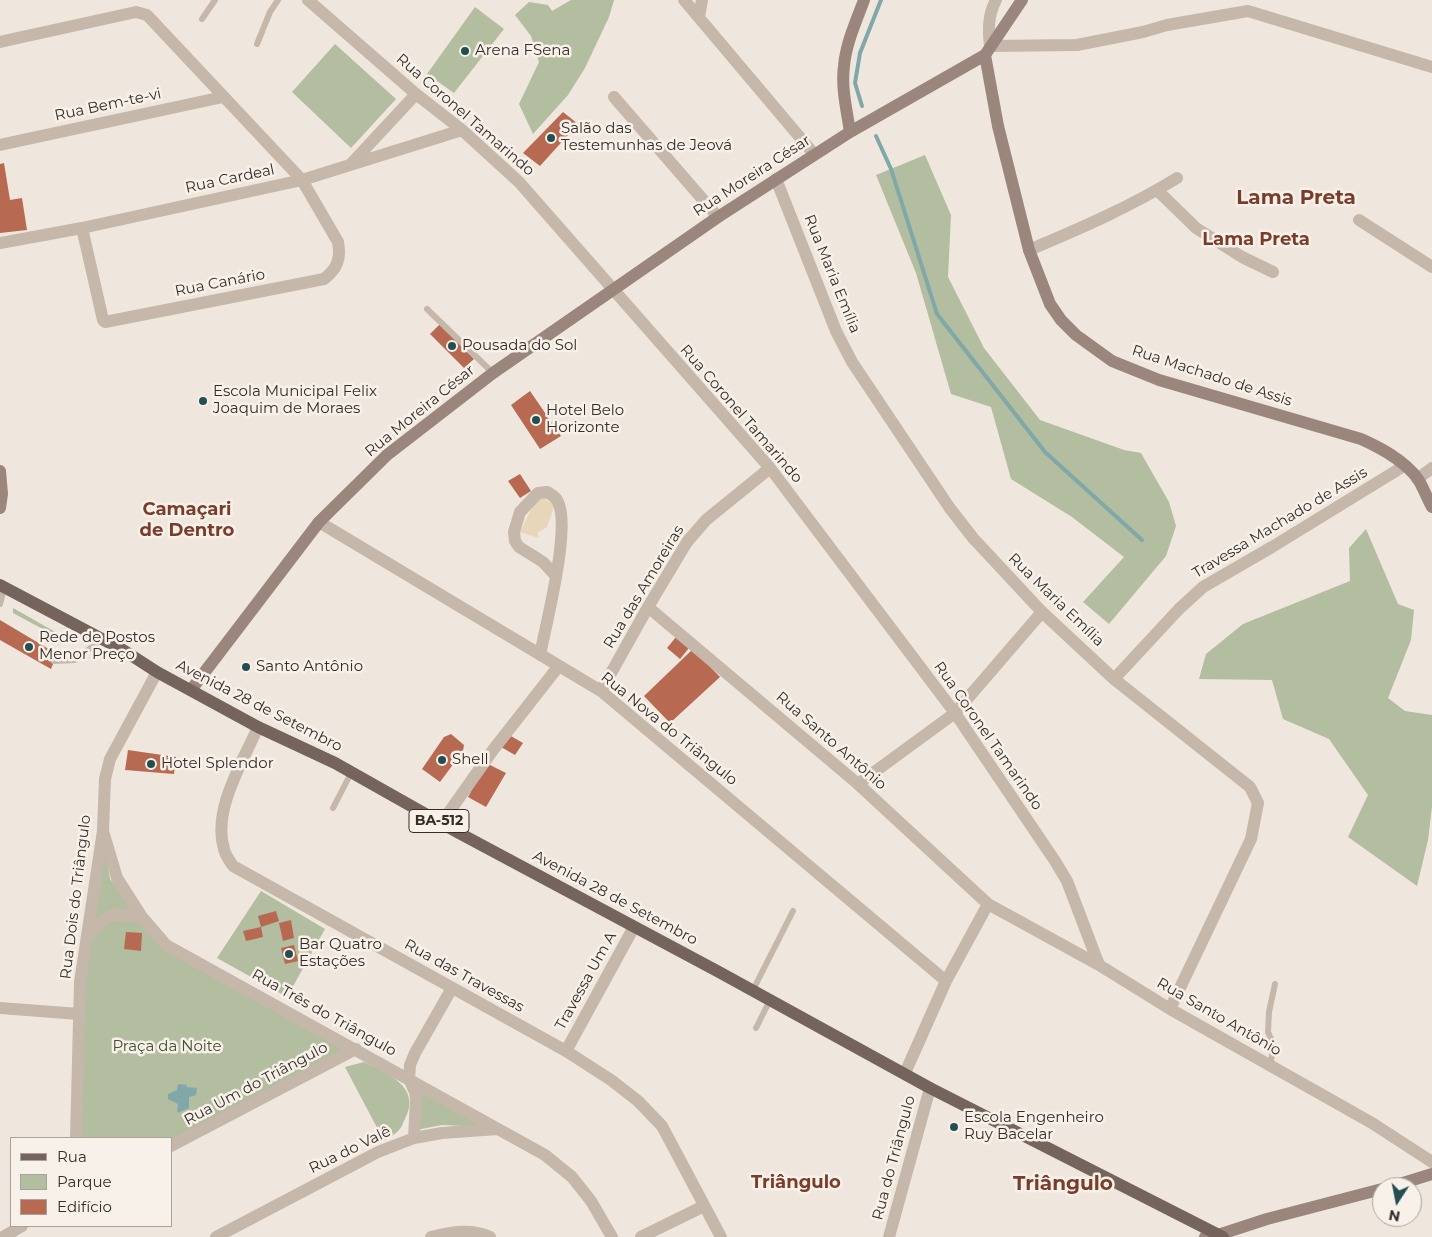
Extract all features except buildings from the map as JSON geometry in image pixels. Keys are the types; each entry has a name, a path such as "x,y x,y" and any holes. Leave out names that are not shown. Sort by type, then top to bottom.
{"main road":[{"name":"Avenida 28 de Setembro","path":"1,585 123,650 157,672 258,727 335,763 930,1088 1215,1236"}],"street":[{"name":"Rua Coronel Tamarindo","path":"308,0 416,94 462,130 519,182 612,291 770,468 955,713 1063,874 1075,900 1099,965"},
{"path":"684,0 814,154"},
{"path":"699,17 702,0"},
{"path":"850,132 844,91 843,67 848,43 864,0"},
{"path":"987,51 989,19 996,0"},
{"path":"987,51 1022,0"},
{"path":"987,51 1077,45 1143,32 1248,6 1432,67"},
{"path":"0,42 136,12 147,15 302,180"},
{"name":"Rua Moreira César","path":"191,690 319,522 387,455 493,373 718,217 814,154 987,51"},
{"name":"Rua Machado de Assis","path":"987,51 998,126 1029,250 1050,304 1061,320 1076,335 1112,361 1159,380 1361,439 1383,449 1418,479 1432,506"},
{"path":"349,165 416,94"},
{"name":"Rua Bem-te-vi","path":"0,145 223,97"},
{"path":"614,97 718,217"},
{"name":"Rua Cardeal","path":"0,243 82,228 302,180 462,130"},
{"path":"1029,250 1092,223 1177,178"},
{"name":"Rua Maria Emília","path":"776,179 836,331 852,362 949,507 996,565 1042,612 1114,679 1250,787 1258,803 1251,839 1170,1009"},
{"name":"Rua Canário","path":"82,228 105,322 324,279 332,273 339,262 338,242 302,180"},
{"path":"1157,190 1196,228 1242,257 1273,272"},
{"path":"1359,220 1432,267"},
{"name":"Travessa Machado de Assis","path":"1114,679 1179,609 1203,587 1404,466"},
{"name":"Rua das Amoreiras","path":"601,691 648,607 688,542 706,520 770,468"},
{"path":"1418,479 1432,468"},
{"path":"0,471 2,494 0,508"},
{"path":"540,655 562,538 559,503 554,496 547,492 538,493 520,512 514,532 515,542 519,547 549,566 555,575"},
{"name":"Rua Nova do Triângulo","path":"319,522 558,667 601,691 946,981"},
{"name":"Rua Santo Antônio","path":"648,607 858,784 988,904 1099,965 1170,1009 1372,1123 1432,1162"},
{"path":"858,784 955,713 1042,612"},
{"path":"442,822 488,758 558,667"},
{"name":"Rua Dois do Triângulo","path":"76,1137 80,982 103,830 105,779 110,759 157,672"},
{"name":"Rua das Travessas","path":"258,727 226,800 221,817 221,834 224,850 233,866 566,1051 611,1080 638,1101 662,1126 721,1237"},
{"name":"Rua Três do Triângulo","path":"103,830 117,878 142,917 166,945 498,1129"},
{"path":"905,1073 946,981 988,904"},
{"path":"87,937 100,921 110,915 121,914 142,917"},
{"name":"Travessa Um A","path":"566,1051 634,927"},
{"path":"414,1138 416,1099 409,1079 412,1059 452,988"},
{"path":"0,1008 80,1014"},
{"name":"Rua Um do Triângulo","path":"172,1145 356,1049"},
{"name":"Rua do Triângulo","path":"889,1237 930,1088"},
{"path":"498,1129 545,1156 572,1177 591,1201 612,1237"},
{"name":"Rua do Valê","path":"216,1237 378,1152 414,1138 442,1133 498,1129"},
{"path":"1215,1236 1267,1219 1372,1192"},
{"path":"641,1237 704,1206"},
{"path":"3,1237 20,1227"},
{"path":"431,1237 448,1232 464,1231 481,1233 490,1237"}],"lane":[{"path":"202,20 215,0"},
{"path":"257,44 270,12 278,0"},
{"path":"427,309 493,373"},
{"path":"0,604 1,585"},
{"path":"54,661 74,660 102,639"},
{"path":"333,808 351,773"},
{"path":"753,990 792,911"},
{"path":"1270,1065 1274,1046 1268,1032 1274,984"},
{"path":"756,1028 770,1000"}],"green space":[{"path":"571,0 614,0 609,17 585,68 568,95 533,134 519,104 539,62 531,36 515,15 529,2 548,5 552,11"},
{"name":"Arena FSena","path":"475,7 504,29 454,93 427,74"},
{"path":"335,44 396,99 351,148 292,92"},
{"path":"925,155 951,215 948,277 984,348 1040,420 1124,450 1141,453 1169,502 1176,526 1166,556 1109,624 1083,602 1124,557 1072,517 1011,479 991,407 951,394 916,273 876,175"},
{"path":"1366,529 1398,604 1414,610 1411,640 1388,698 1405,711 1432,715 1432,806 1428,840 1417,886 1348,837 1368,795 1329,739 1283,719 1272,680 1199,679 1206,654 1243,624 1350,581 1349,548"},
{"path":"13,608 66,638 63,640 13,613"},
{"name":"Praça da Noite","path":"103,840 110,879 167,949 347,1048 172,1139 172,1137 80,1137 85,985"},
{"path":"261,891 325,929 287,997 217,958"},
{"path":"364,1062 392,1076 406,1090 409,1098 409,1108 401,1128 384,1141 345,1067"},
{"path":"420,1090 484,1127 442,1125 416,1130"}],"sand":[{"path":"544,496 548,502 554,502 547,527 537,533 539,538 520,532 537,498"}],"water":[{"path":"178,1084 197,1088 196,1095 189,1097 189,1108 177,1113 178,1104 168,1099 168,1094 177,1090"}],"waterway":[{"path":"862,106 855,83 860,53 881,0"},
{"path":"876,136 891,169 937,314 1045,452 1142,540"}],"place":[{"name":"Arena FSena","path":"465,51"},
{"name":"Salão das Testemunhas de Jeová","path":"551,138"},
{"name":"Pousada do Sol","path":"452,346"},
{"name":"Escola Municipal Felix Joaquim de Moraes","path":"203,401"},
{"name":"Hotel Belo Horizonte","path":"536,420"},
{"name":"Rede de Postos Menor Preço","path":"29,647"},
{"name":"Santo Antônio","path":"246,667"},
{"name":"Shell","path":"442,760"},
{"name":"Hotel Splendor","path":"151,764"},
{"name":"Bar Quatro Estações","path":"289,954"},
{"name":"Escola Engenheiro Ruy Bacelar","path":"954,1127"}],"district":[{"name":"Lama Preta","path":"1296,198"},
{"name":"Lama Preta","path":"1256,240"},
{"name":"Camaçari de Dentro","path":"187,520"},
{"name":"Triângulo","path":"796,1183"},
{"name":"Triângulo","path":"1063,1184"}]}
